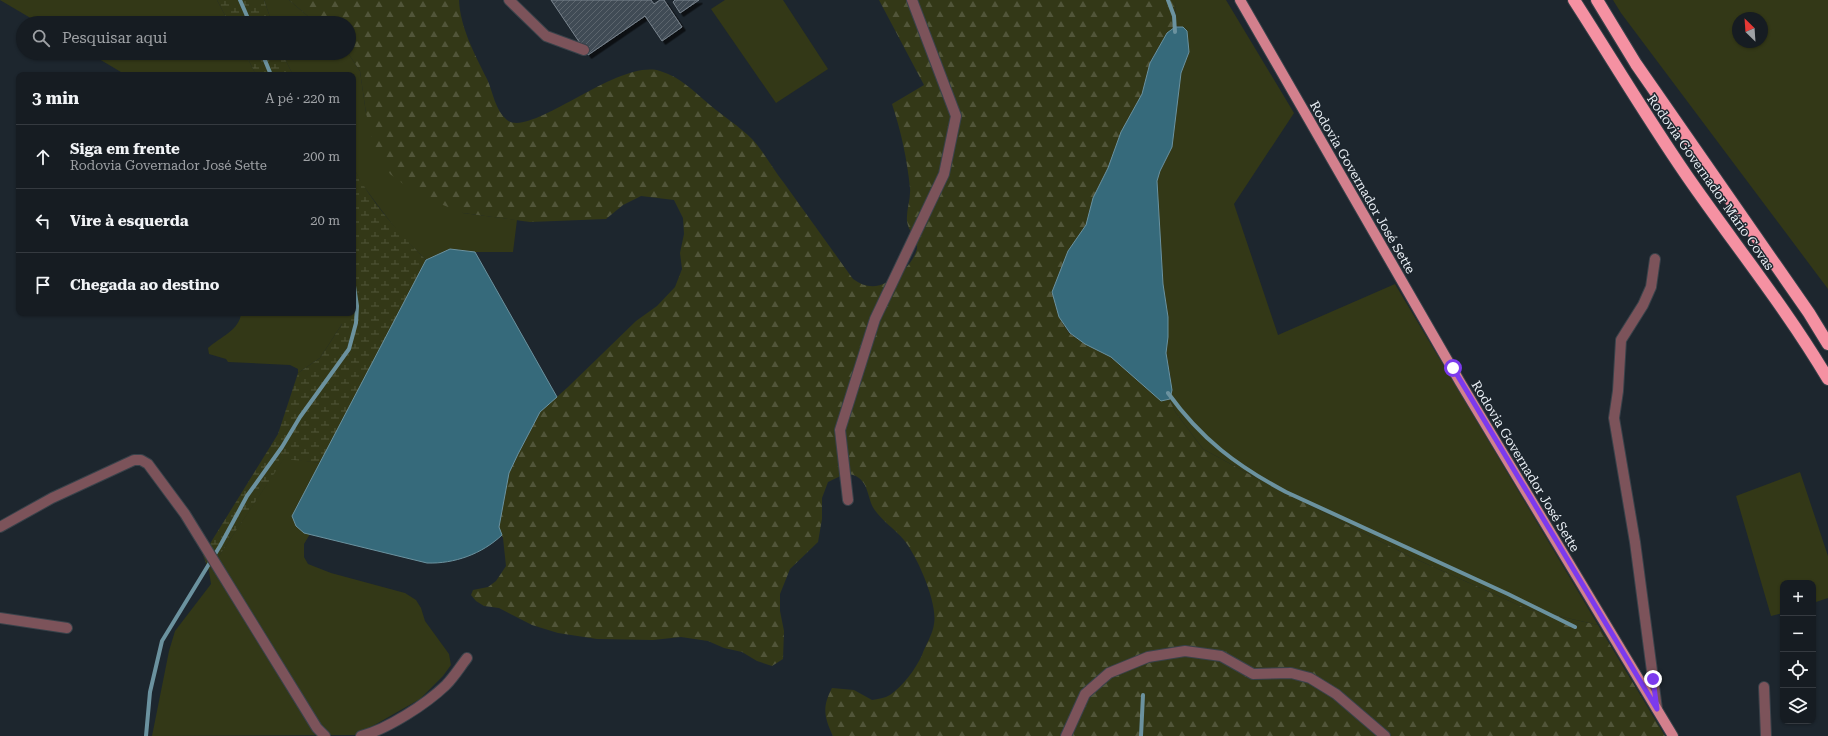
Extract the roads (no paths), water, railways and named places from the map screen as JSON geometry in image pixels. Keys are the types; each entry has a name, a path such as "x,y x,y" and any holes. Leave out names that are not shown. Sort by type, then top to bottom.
{"highway":[{"name":"Rodovia Governador Mário Covas","path":"1574,0 1628,86 1683,169 1788,316 1828,379"},
{"name":"Rodovia Governador Mário Covas","path":"1597,0 1640,71 1809,313 1828,344"}],"main road":[{"name":"Rodovia Governador José Sette","path":"1240,0 1456,375 1673,736"}],"street":[{"path":"509,0 546,36 584,50"},
{"path":"848,500 840,430 875,319 944,174 956,116 912,0"},
{"path":"1655,259 1652,287 1643,305 1621,340 1618,391 1614,418 1635,542 1657,709"},
{"path":"0,527 71,489 134,460 141,460 148,464 158,475 218,566 317,728 325,736"},
{"path":"0,618 67,628"},
{"path":"1066,736 1085,694 1109,673 1148,657 1185,652 1221,656 1253,674 1291,673 1310,678 1336,694 1385,736"},
{"path":"361,736 397,720 434,696 455,675 467,658"},
{"path":"1764,687 1766,736"}],"water":[{"path":"1175,27 1183,27 1187,31 1189,52 1181,73 1172,147 1160,171 1157,181 1163,284 1168,317 1166,353 1172,390 1170,399 1161,401 1111,357 1085,344 1070,333 1059,317 1052,292 1068,251 1086,225 1093,198 1108,168 1121,132 1142,94 1150,63 1167,33"},
{"path":"450,249 475,252 557,397 540,412 509,473 499,527 502,535 486,548 457,560 427,563 304,533 296,526 292,516 426,260"}],"waterway":[{"path":"240,0 247,16"},
{"path":"1168,0 1174,16 1175,32"},
{"path":"265,60 270,72"},
{"path":"146,736 150,692 162,641 220,546 247,496 282,447 300,417 349,349 356,323 356,299"},
{"path":"1168,393 1193,424 1207,438 1236,461 1268,482 1286,492 1508,594 1575,627"},
{"path":"1141,736 1143,695"}]}
